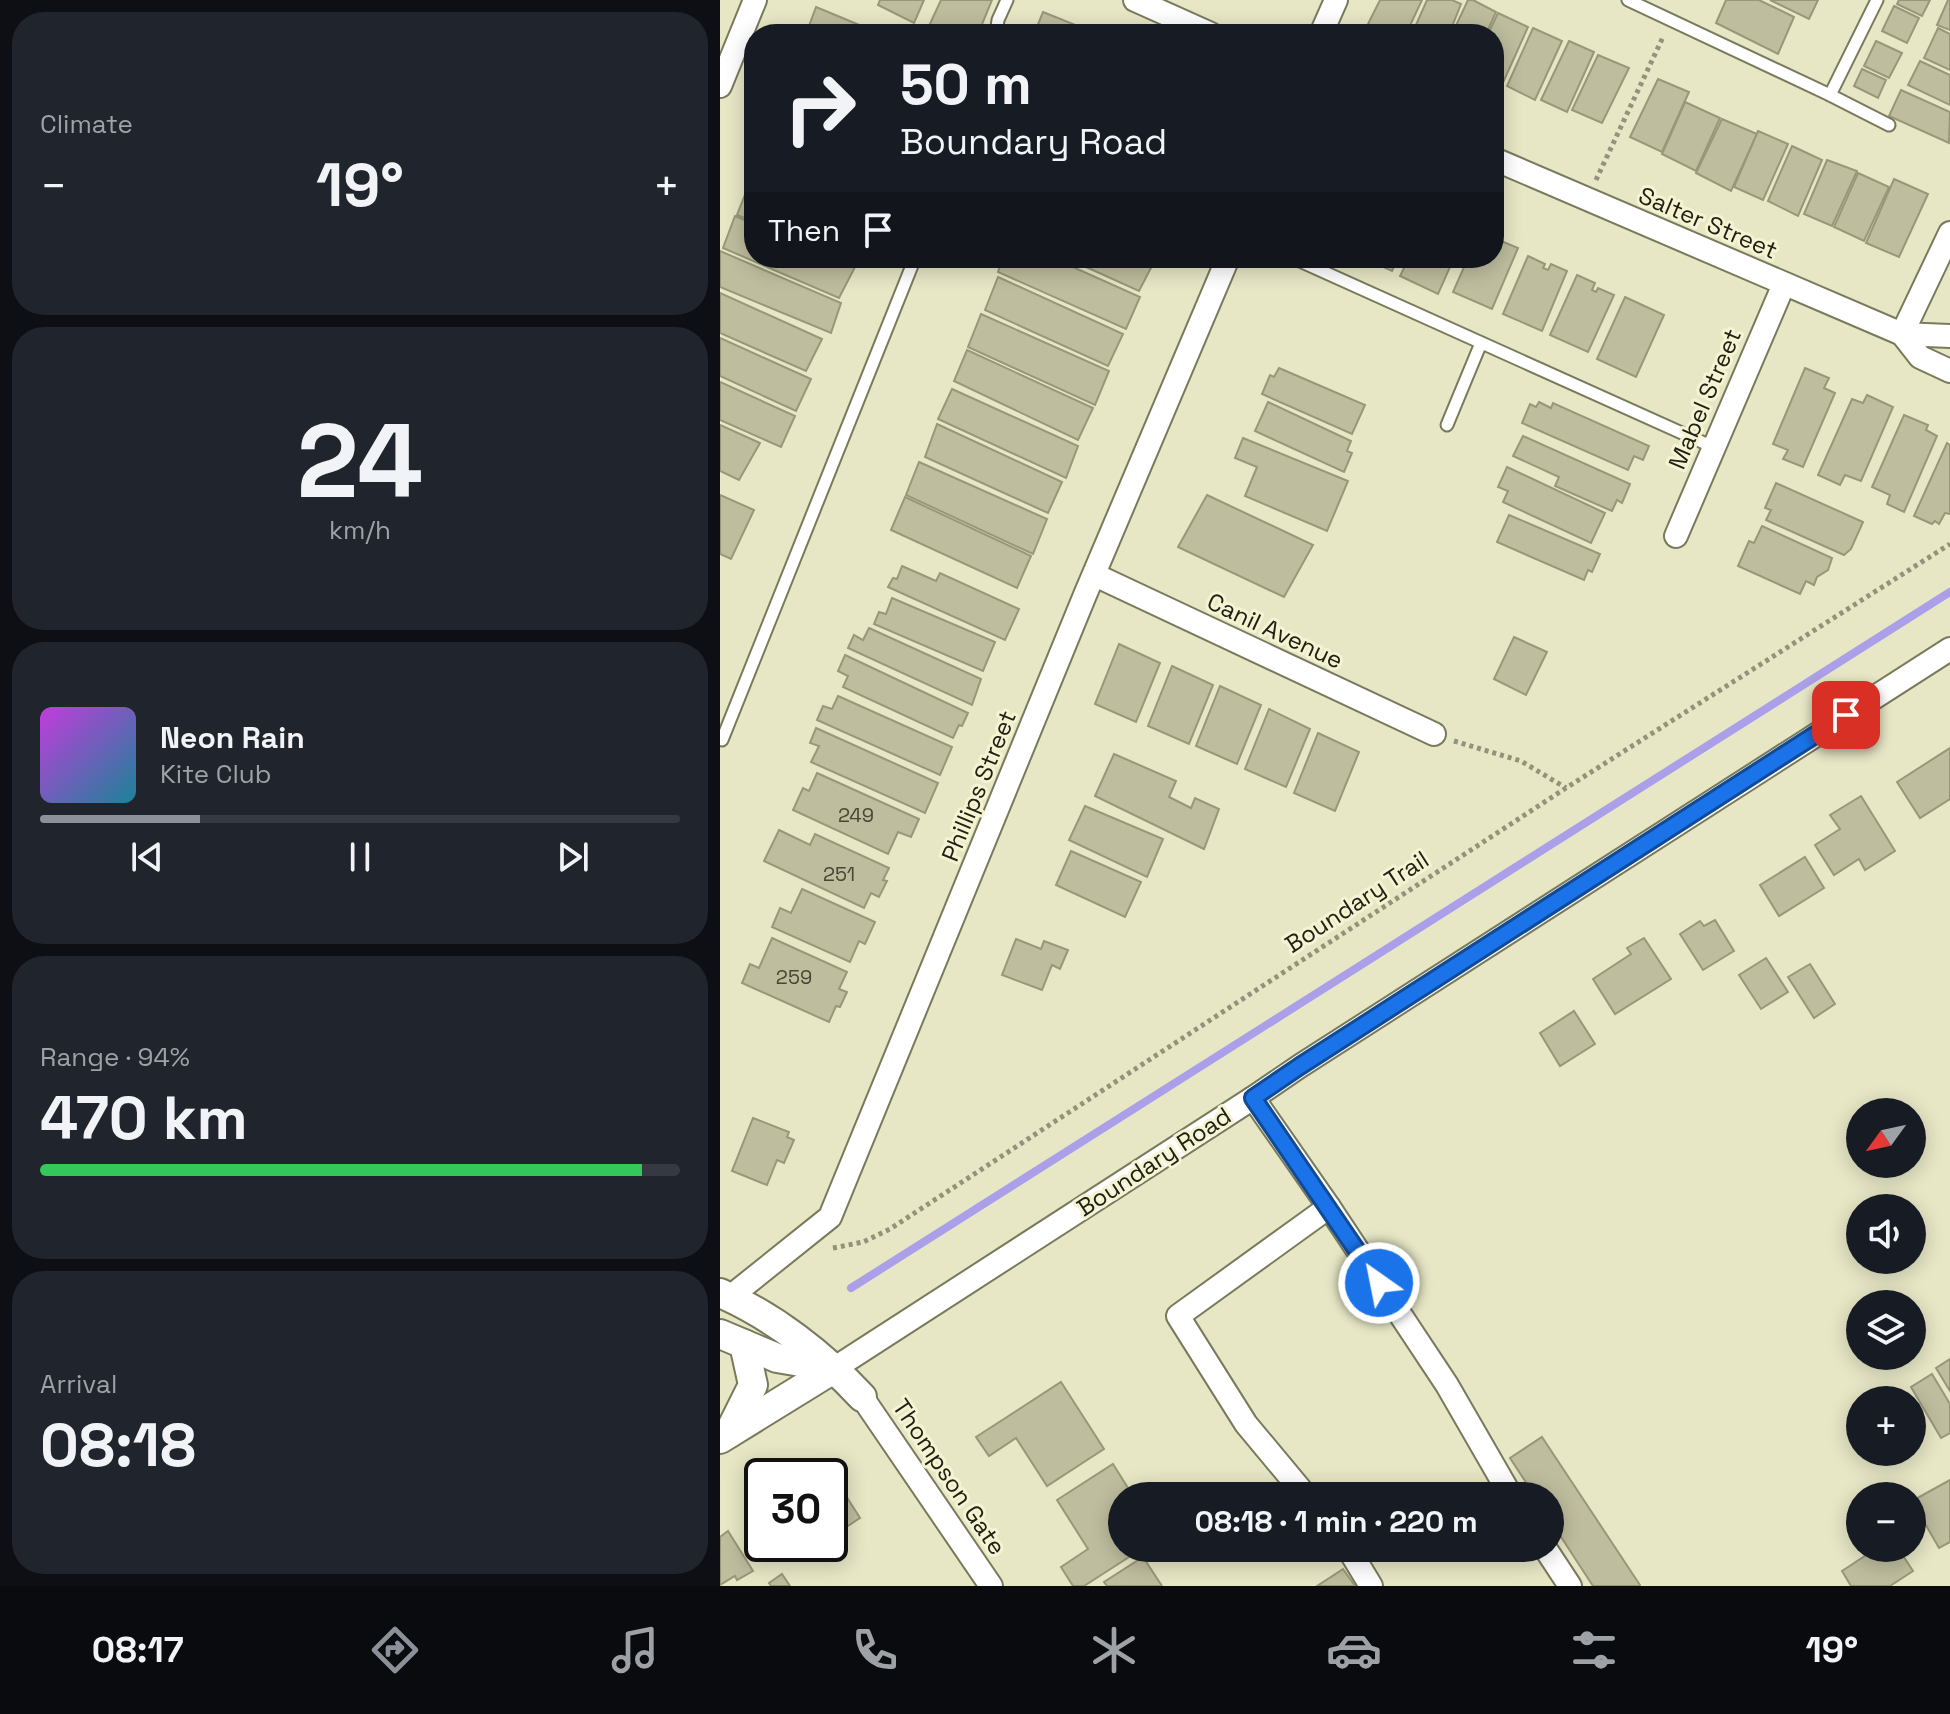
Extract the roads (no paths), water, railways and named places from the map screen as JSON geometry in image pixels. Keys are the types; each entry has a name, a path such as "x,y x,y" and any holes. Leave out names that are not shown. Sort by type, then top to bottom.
{"street":[{"path":"745,24 755,0"},
{"path":"1135,0 1189,24"},
{"path":"1325,24 1336,0"},
{"path":"720,86 744,27"},
{"name":"Salter Street","path":"1504,163 1902,334 1950,336"},
{"path":"1902,334 1950,233"},
{"name":"Phillips Street","path":"725,1295 830,1217 1224,268"},
{"name":"Mabel Street","path":"1676,536 1784,284"},
{"name":"Salter Street","path":"1902,334 1920,357 1950,371"},
{"name":"Canil Avenue","path":"1095,575 1434,734"},
{"name":"Boundary Road","path":"724,1437 1950,649"},
{"path":"1253,1098 1447,1385 1502,1482"},
{"path":"1294,1482 1246,1424 1178,1316 1329,1207"},
{"path":"725,1295 752,1308 835,1368 862,1397"},
{"path":"732,1339 777,1358 835,1368"},
{"path":"724,1437 753,1385 732,1339"},
{"name":"Thompson Gate","path":"862,1397 991,1586"},
{"path":"1356,1562 1371,1586"},
{"path":"1554,1562 1570,1586"}],"lane":[{"path":"997,24 1007,0"},
{"path":"1628,0 1889,125"},
{"path":"1830,95 1877,0"},
{"path":"722,740 911,268"},
{"path":"1315,268 1713,447"},
{"path":"1447,425 1481,343"}],"waterway":[{"path":"851,1288 1950,592"}]}
